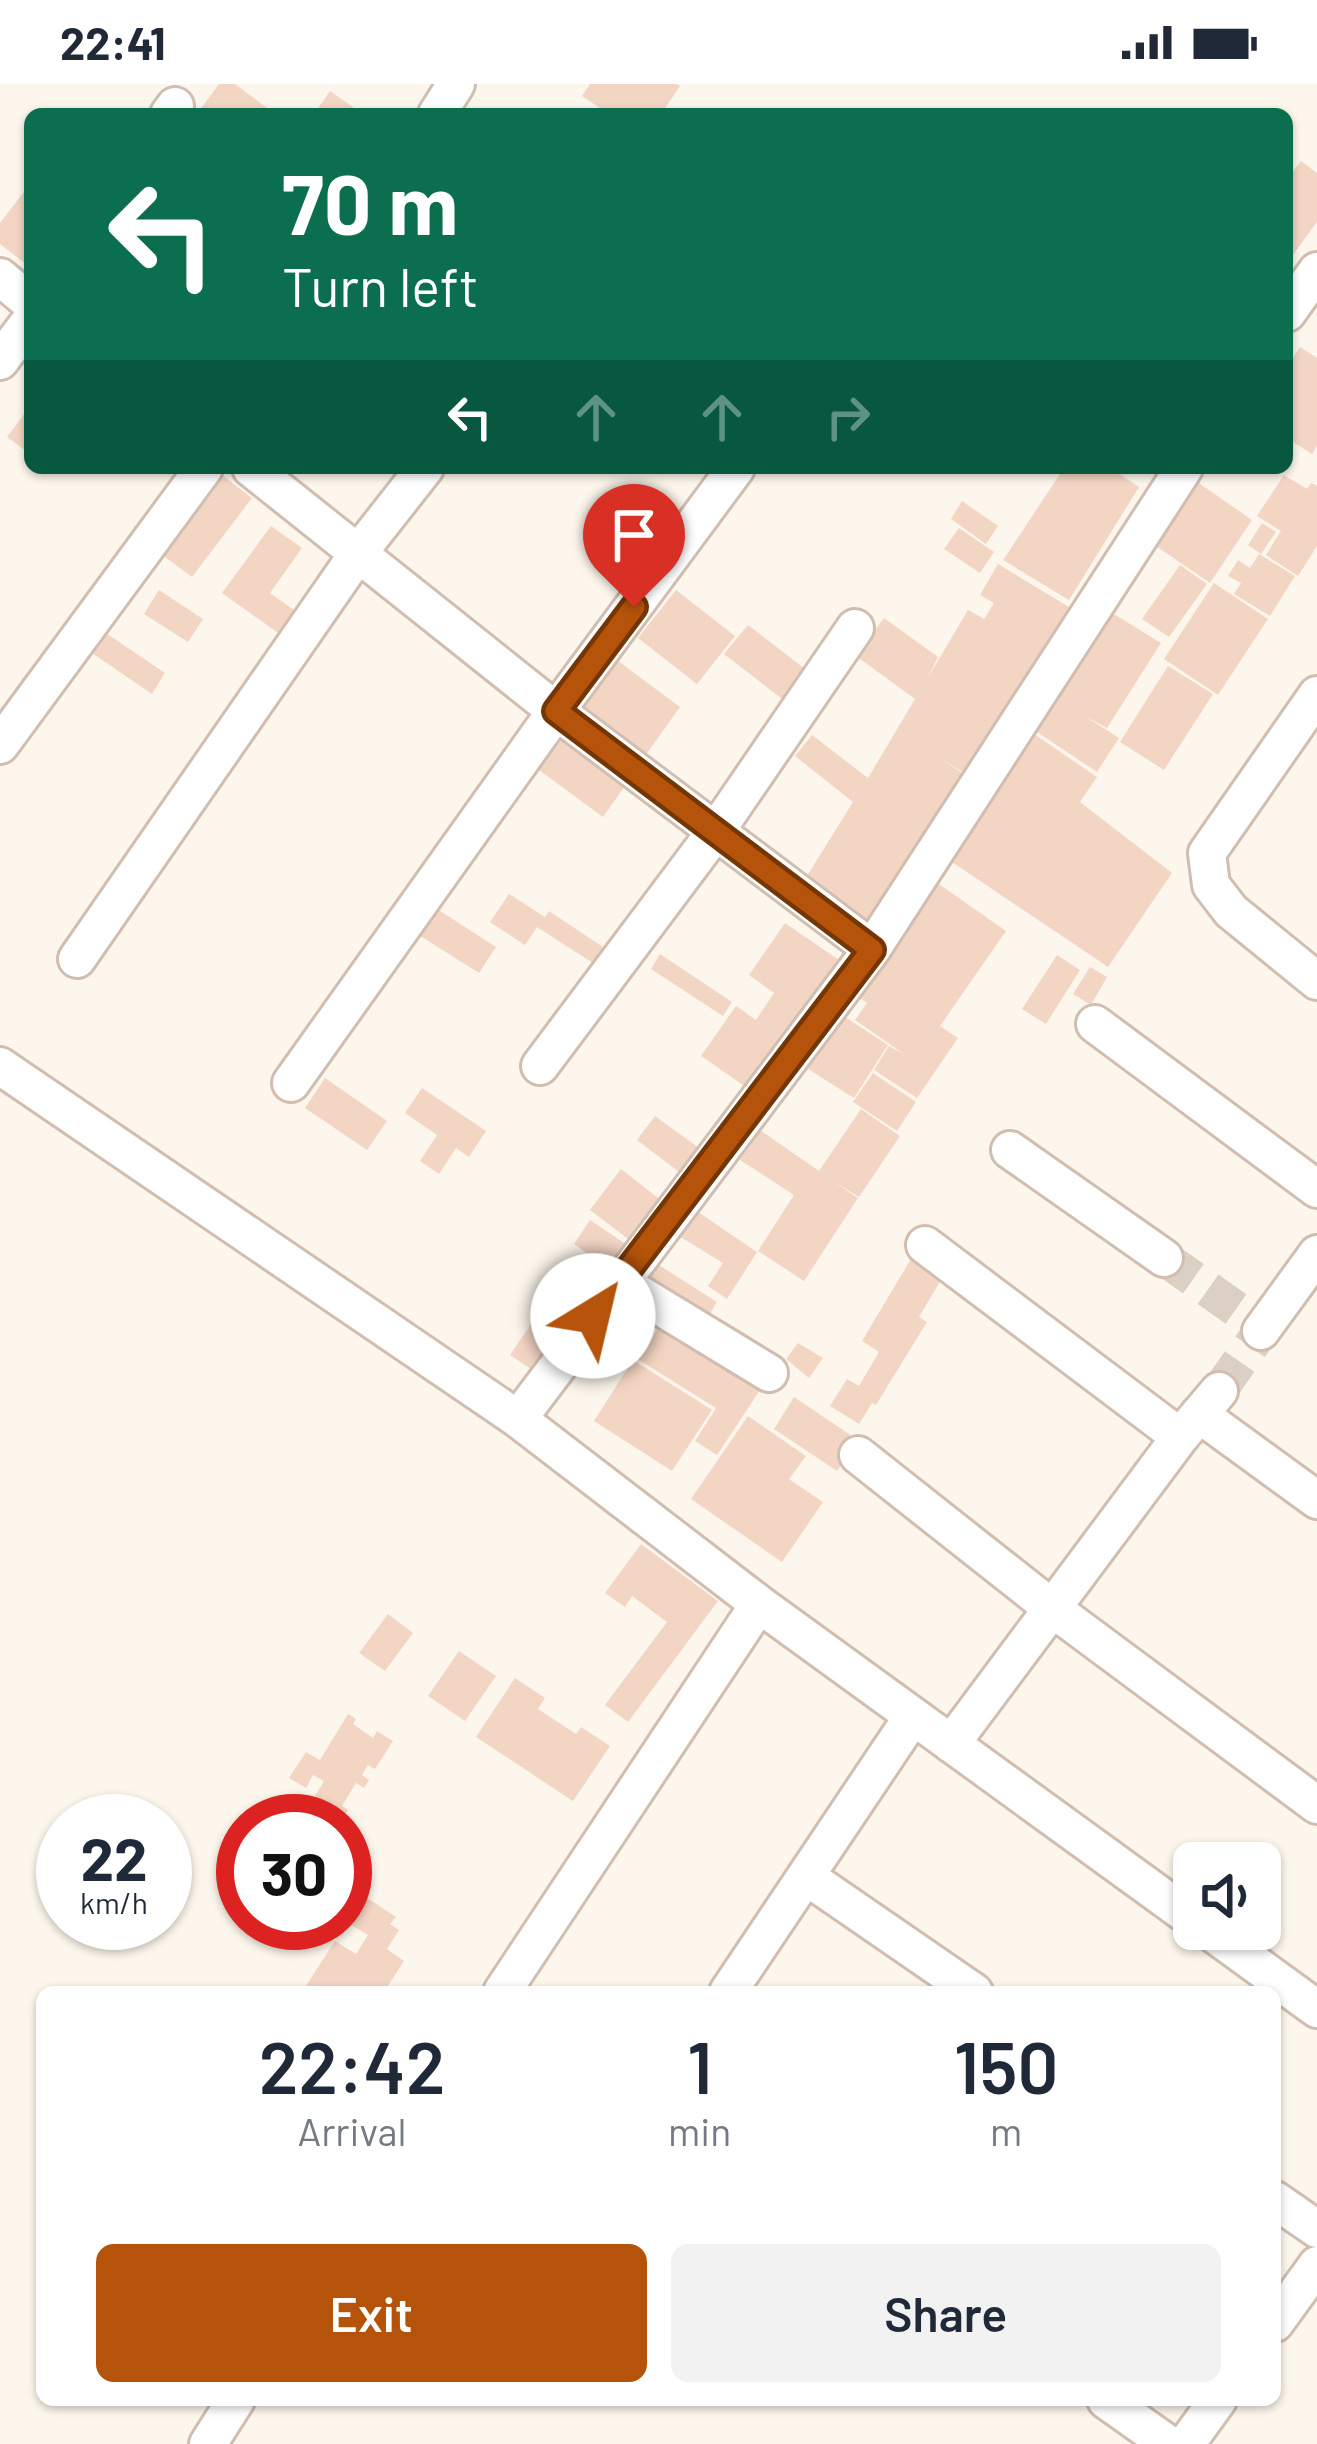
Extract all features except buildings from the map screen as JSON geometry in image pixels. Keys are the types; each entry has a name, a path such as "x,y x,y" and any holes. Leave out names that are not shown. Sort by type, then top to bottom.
{"street":[{"path":"1293,306 1317,272"},
{"path":"0,277 24,297"},
{"path":"0,362 24,329"},
{"path":"0,745 200,474"},
{"path":"259,474 556,711 872,950"},
{"path":"77,959 359,552 420,474"},
{"path":"290,1083 732,474"},
{"path":"518,1419 872,950 1180,474"},
{"path":"540,1066 716,831 855,628"},
{"path":"1315,975 1231,911 1210,885 1207,853 1317,695"},
{"path":"1095,1024 1317,1189"},
{"path":"0,1066 518,1419 759,1604 1173,1905"},
{"path":"1010,1150 1163,1258"},
{"path":"925,1245 1200,1414 1317,1500"},
{"path":"1254,1322 1317,1254"},
{"path":"618,1281 769,1373"},
{"path":"952,1744 1200,1414"},
{"path":"858,1455 1053,1609 1317,1805"},
{"path":"506,1986 759,1604"},
{"path":"732,1986 913,1717"},
{"path":"808,1877 965,1986"},
{"path":"1236,1950 1317,2008"},
{"path":"1281,2204 1317,2230"},
{"path":"1281,2315 1317,2265"},
{"path":"208,2444 232,2406"},
{"path":"1114,2406 1168,2444"},
{"path":"1186,2444 1214,2406"}],"tunnel":[{"path":"1164,1258 1236,1309"},
{"path":"1219,1391 1261,1331"}],"route":[{"path":"593,1316 872,950 556,711 634,607"}]}
